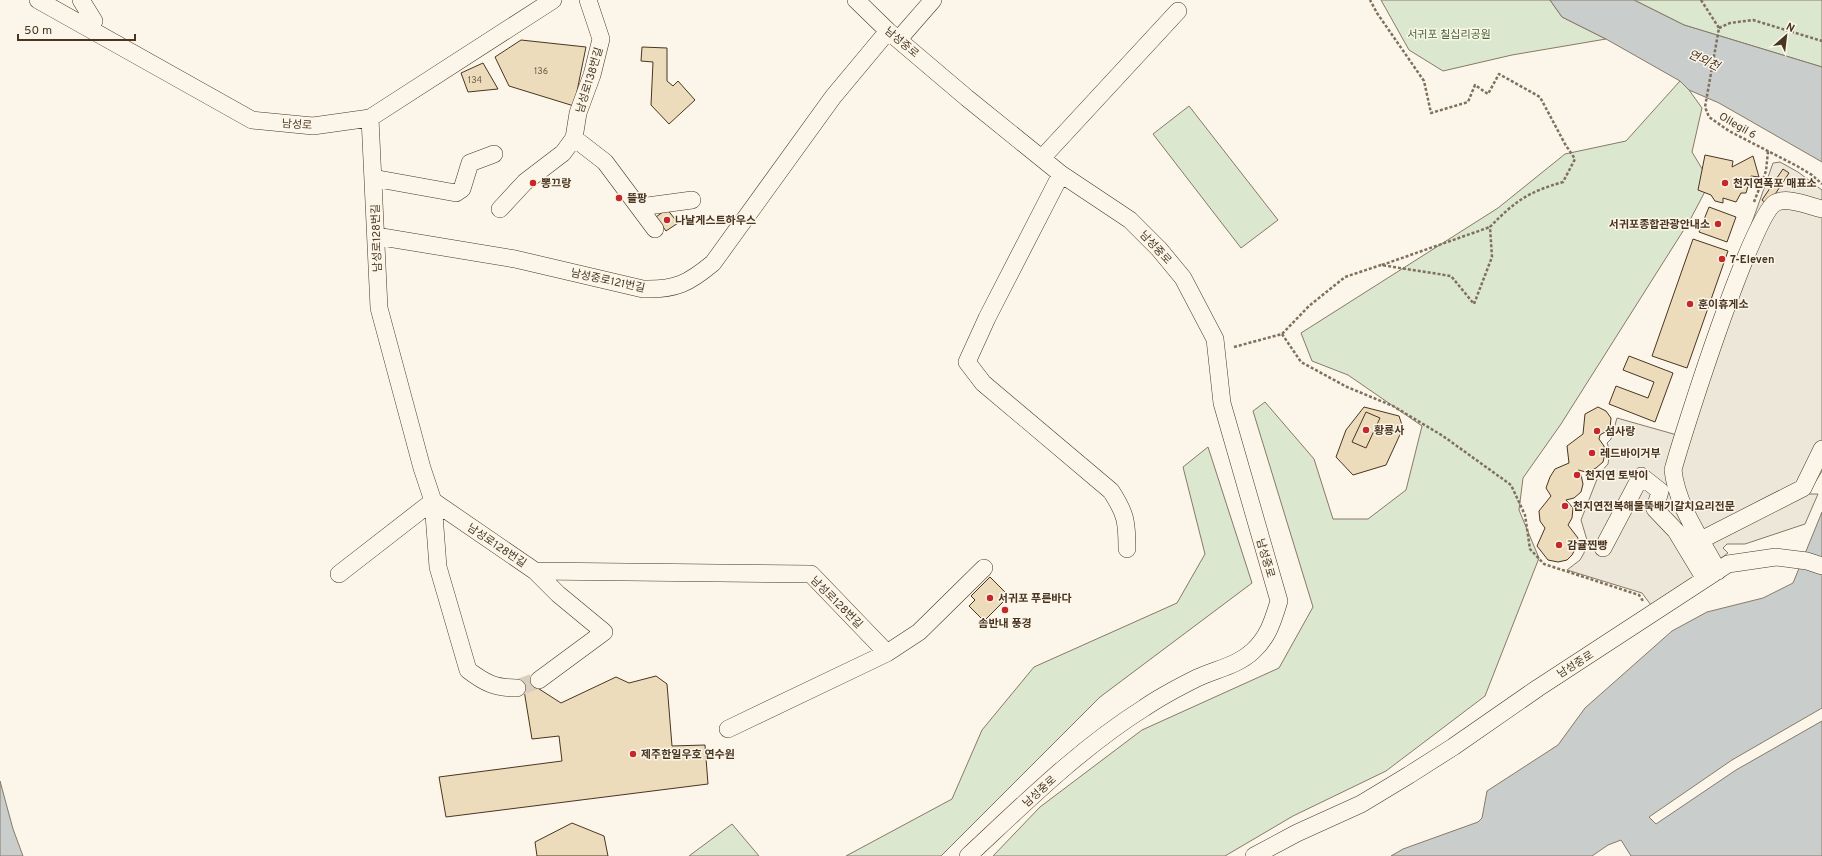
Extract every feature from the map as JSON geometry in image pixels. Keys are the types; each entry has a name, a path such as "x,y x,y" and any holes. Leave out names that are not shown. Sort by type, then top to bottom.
{"street":[{"name":"남성로","path":"38,0 252,120 313,126 370,118 553,0"},
{"path":"81,0 94,21 90,29"},
{"name":"남성로138번길","path":"500,209 525,182 563,153 574,138 578,113 592,75 601,38 588,0"},
{"name":"남성중로","path":"856,0 893,35 967,98 1061,174 1130,220 1159,249 1183,278 1215,339 1222,403 1279,600 1271,629 1254,651 1229,667 1197,678 1144,708 1095,742 1046,784 968,856"},
{"name":"남성중로121번길","path":"376,236 514,259 643,289 661,290 686,283 713,263 833,97 893,35 933,0"},
{"path":"1042,158 1178,11"},
{"name":"남성로128번길","path":"370,118 379,308 422,468 433,501 535,571 811,574 887,653"},
{"path":"574,138 605,162 640,206 655,229"},
{"path":"373,178 456,193 462,189 470,163 494,154"},
{"path":"1061,174 987,318 968,362 983,383 1111,491 1122,507 1127,522 1127,549"},
{"path":"640,206 692,200"},
{"path":"1717,572 1688,515 1675,485 1673,470 1707,364 1754,235 1773,204 1782,200 1822,208"},
{"path":"1701,540 1803,488 1822,450"},
{"path":"1603,548 1641,476 1660,491 1655,509 1717,572"},
{"path":"339,574 433,501"},
{"path":"433,501 438,566 468,670 491,685 501,688 516,688"},
{"path":"1717,572 1776,557 1807,561 1822,566"},
{"path":"728,729 887,653 919,632 984,568"},
{"path":"535,571 558,594 604,632 539,680"},
{"name":"남성중로","path":"1254,856 1297,833 1361,804 1453,747 1538,688 1717,572"}],"path":[{"path":"1234,347 1282,334 1309,306 1345,277 1490,227 1511,206 1538,189 1563,182 1575,159 1564,144 1540,98 1500,74 1488,94 1475,86 1468,102 1431,113 1424,81 1377,13 1370,0"},
{"path":"1701,0 1719,28 1730,23 1753,20 1822,42"},
{"name":"Ollegil 6","path":"1719,28 1705,107 1709,117 1729,131 1812,175 1822,184"},
{"path":"1381,265 1451,276 1474,304 1492,256 1490,227"},
{"path":"1282,334 1301,362 1347,387 1393,406 1443,436 1511,485 1525,515 1530,549 1544,564 1639,595 1643,601"}],"green space":[{"name":"서귀포 칠십리공원","path":"1381,0 1550,0 1562,17 1606,39 1512,55 1443,71 1409,50"},
{"path":"1634,0 1822,0 1822,67 1684,25"},
{"path":"1680,81 1689,90 1702,108 1692,152 1710,182 1690,220 1561,424 1523,478 1519,510 1539,558 1485,696 1386,771 1293,816 1225,856 993,856 1040,807 1142,730 1279,668 1313,607 1253,411 1265,402 1314,459 1333,519 1368,519 1406,490 1422,426 1348,375 1312,361 1301,333 1498,208 1565,154 1626,141"},
{"path":"1189,106 1278,220 1241,248 1153,134"},
{"path":"1208,447 1252,583 1100,697 941,856 846,856 952,799 982,730 1034,667 1177,603 1205,554 1183,467"},
{"path":"732,824 759,856 689,856"}],"shaded area":[{"path":"1780,162 1798,172 1822,190 1822,471 1808,494 1818,494 1805,524 1745,544 1727,544 1723,548 1728,553 1654,609 1642,593 1567,570 1580,560 1584,553 1587,540 1581,520 1599,474 1608,464 1610,451 1607,443 1611,439 1617,418 1677,435 1773,163"}],"water":[{"name":"연외천","path":"1550,0 1634,0 1684,25 1822,67 1822,162 1719,103 1689,90 1680,81 1606,39 1562,17"},
{"path":"1822,512 1822,708 1732,760 1649,817 1656,824 1736,770 1822,721 1822,856 1631,856 1621,840 1608,845 1592,856 1391,856 1403,849 1478,822 1482,818 1487,791 1558,745 1585,708 1672,631 1707,612 1763,598 1793,583"},
{"path":"0,781 13,829 23,856 0,856"}],"building":[{"path":"521,40 586,47 574,106 509,86 495,57"},
{"path":"642,47 667,48 667,81 673,86 678,81 695,100 669,124 651,105 653,62 641,61"},
{"path":"483,63 498,89 468,92 461,73"},
{"name":"천지연폭포 매표소","path":"1705,155 1733,161 1732,167 1753,156 1759,177 1751,176 1746,193 1741,193 1736,202 1723,198 1723,203 1715,201 1711,195 1698,190"},
{"path":"1783,169 1789,173 1768,205 1762,200"},
{"name":"서귀포종합관광안내소","path":"1709,207 1736,217 1727,242 1699,232"},
{"name":"나날게스트하우스","path":"667,209 678,223 666,231 656,217"},
{"name":"훈이휴게소","path":"1693,239 1728,251 1687,368 1652,356"},
{"path":"1629,356 1673,373 1655,422 1609,404 1616,386 1648,398 1654,382 1623,370"},
{"path":"1364,407 1399,416 1403,428 1386,465 1353,475 1336,457 1346,430"},
{"path":"1598,407 1606,411 1611,418 1610,429 1600,435 1599,439 1604,446 1605,454 1603,462 1596,468 1586,472 1578,470 1583,484 1581,492 1574,498 1566,500 1573,508 1572,518 1568,525 1578,538 1578,544 1572,555 1567,560 1558,562 1548,560 1537,546 1545,528 1540,521 1539,511 1551,496 1546,488 1555,469 1569,463 1567,446 1583,434 1585,414"},
{"name":"황룡사","path":"1366,412 1380,418 1366,448 1352,442"},
{"name":"서귀포 푸른바다","path":"990,577 1009,596 984,621 969,606 975,600 971,596"},
{"name":"제주한일우호 연수원","path":"656,676 667,684 672,746 705,745 708,784 446,817 439,777 562,761 559,736 532,739 522,678 561,703 616,677 629,683"},
{"path":"572,823 604,836 608,856 537,856 535,842"}],"tunnel":[{"path":"517,688 539,680"}],"place":[{"name":"뽕끄랑","path":"533,183"},
{"name":"천지연폭포 매표소","path":"1725,183"},
{"name":"뜰팡","path":"619,198"},
{"name":"나날게스트하우스","path":"667,220"},
{"name":"서귀포종합관광안내소","path":"1718,224"},
{"name":"7-Eleven","path":"1722,259"},
{"name":"훈이휴게소","path":"1690,304"},
{"name":"황룡사","path":"1366,430"},
{"name":"섬사랑","path":"1597,431"},
{"name":"레드바이거부","path":"1592,453"},
{"name":"천지연 토박이","path":"1577,475"},
{"name":"천지연전복해물뚝배기갈치요리전문","path":"1565,506"},
{"name":"감귤찐빵","path":"1559,545"},
{"name":"서귀포 푸른바다","path":"990,598"},
{"name":"솜반내 풍경","path":"1005,610"},
{"name":"제주한일우호 연수원","path":"633,754"}]}
